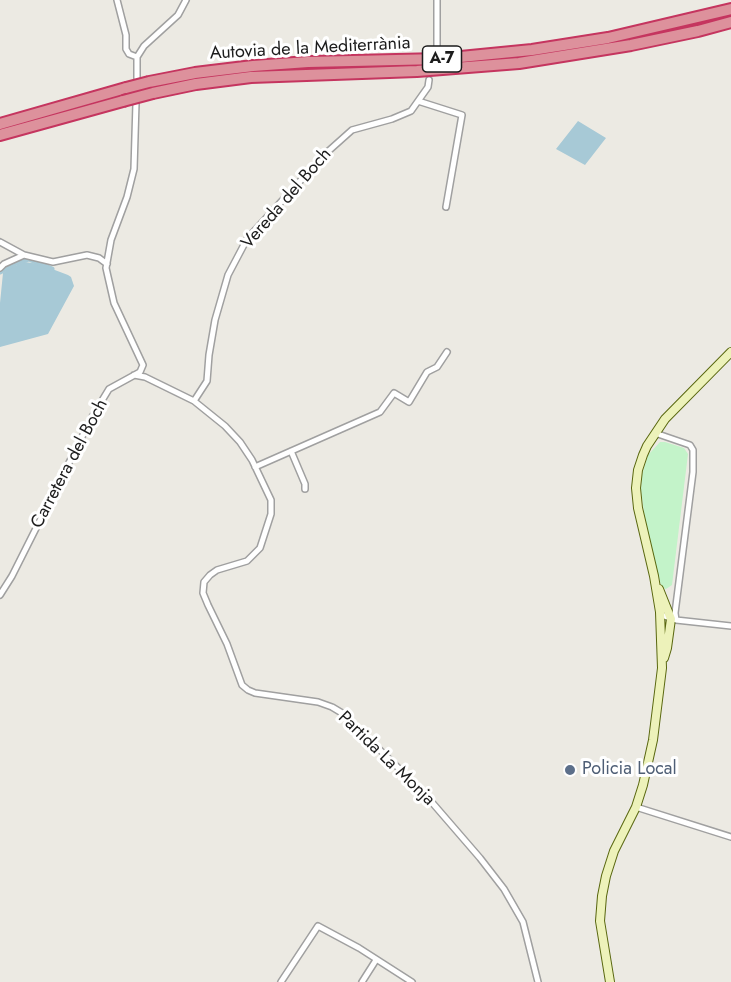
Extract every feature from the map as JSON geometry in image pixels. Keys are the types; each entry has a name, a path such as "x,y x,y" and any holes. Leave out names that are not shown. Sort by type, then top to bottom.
{"highway":[{"path":"702,17 711,9 731,3"},
{"name":"Autovia de la Mediterrània","path":"0,135 123,101 151,87 195,73 309,62 440,59 532,50 608,38 731,9"},
{"name":"Autovia de la Mediterrània","path":"0,123 126,88 196,84 251,77 427,71 519,63 631,45 731,22"}],"street":[{"path":"117,0 126,35 126,49 129,54 137,57"},
{"path":"137,78 137,57 144,46 178,15 186,0"},
{"path":"437,48 438,0"},
{"name":"Vereda del Boch","path":"194,401 207,381 215,320 228,275 247,239 324,155 352,130 411,111 428,87 429,80"},
{"path":"418,100 462,116 446,207"},
{"path":"134,375 140,372 143,365 114,303 106,268 111,240 128,197 134,169 136,103"},
{"path":"0,242 24,255 53,262 87,255 99,258 107,264"},
{"path":"0,268 24,255"},
{"path":"134,375 145,377 194,401 225,426 240,442 255,466 380,412 394,393 409,402 427,372 437,367 447,352"},
{"path":"662,668 660,612 638,508 636,488 638,470 643,455 665,419 731,352"},
{"name":"Carretera del Boch","path":"0,595 12,576 97,408 109,389 134,375"},
{"path":"604,982 609,978 600,921 602,896 614,850 636,807 653,740 662,668 675,613 693,472 693,450 690,445 655,433"},
{"path":"291,451 305,489"},
{"name":"Partida La Monja","path":"255,466 271,500 271,514 264,541 261,548 247,561 217,570 210,575 204,582 203,593 243,685 255,693 318,702 332,707 342,713 423,792 504,889 523,922 538,982"},
{"path":"654,576 673,619"},
{"path":"660,612 673,619 731,626"},
{"path":"636,807 731,837"},
{"path":"281,982 318,926 412,982"},
{"path":"362,982 376,960"},
{"path":"397,982 398,974"}],"green space":[{"path":"660,442 684,448 688,454 672,585 666,589 662,588 660,582 646,527 641,490 642,475 648,455"}],"water":[{"path":"578,121 606,138 585,165 556,149"},
{"path":"25,262 39,264 68,275 74,286 48,334 0,347 3,273"}],"waterway":[{"path":"0,272 29,259 52,269"}],"place":[{"name":"Policia Local","path":"570,770"}]}
